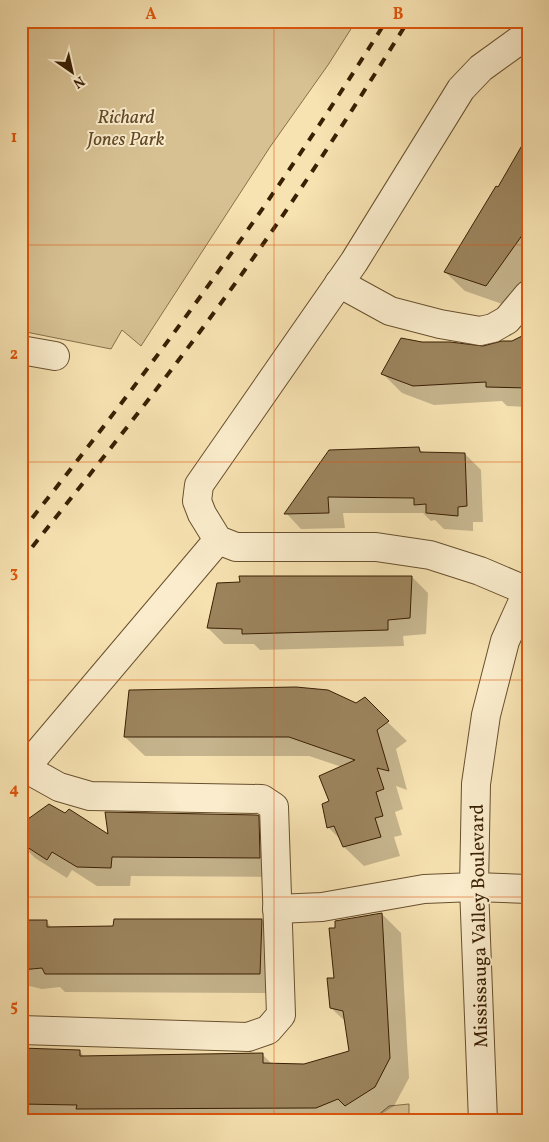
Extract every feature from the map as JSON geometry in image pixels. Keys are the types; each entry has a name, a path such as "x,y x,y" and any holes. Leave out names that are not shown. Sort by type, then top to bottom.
{"street":[{"path":"527,590 480,571 430,555 376,547 236,547 218,540 202,514 197,501 200,485 339,283 461,88 481,68 528,34"},
{"path":"339,283 390,311 440,324 480,330 493,328 507,320 528,295"},
{"path":"21,350 55,356"},
{"path":"21,1030 248,1037 268,1030 280,1015 274,807 262,799 90,796 59,787 23,771 218,540"},
{"name":"Mississauga Valley Boulevard","path":"483,1121 474,888 476,784 486,715 505,641 527,590"},
{"path":"277,909 322,906 424,889 528,889"}],"green space":[{"name":"Richard Jones Park","path":"21,21 356,21 328,65 270,147 141,346 122,330 111,349 21,331"},
{"path":"409,1104 409,1121 371,1121 389,1106"}],"building":[{"path":"528,135 528,227 486,286 444,272 496,186 498,187"},
{"path":"528,333 528,388 486,387 486,382 413,386 381,374 401,338 422,342 450,342 483,346 502,341 512,341"},
{"path":"419,447 420,452 465,453 467,506 458,507 458,516 426,513 426,504 414,505 414,498 328,497 329,513 284,514 329,450"},
{"path":"239,576 412,576 410,618 388,620 388,630 242,634 242,629 207,628 217,583 240,582"},
{"path":"296,687 328,690 356,703 365,697 389,721 377,730 389,771 377,768 384,789 376,792 383,816 375,818 381,837 343,847 334,826 327,828 322,804 329,801 319,776 355,760 289,737 124,737 129,690"},
{"path":"49,804 65,813 69,809 108,834 105,812 257,815 259,816 260,858 112,857 111,868 77,867 52,852 47,860 21,843 21,828 28,819"},
{"path":"382,913 390,1058 375,1087 345,1106 338,1099 316,1108 76,1109 77,1105 21,1104 21,1048 80,1050 80,1056 263,1053 263,1063 304,1064 349,1051 343,1011 330,1008 327,978 334,978 329,928 335,928 335,921"},
{"path":"114,919 262,919 260,974 45,974 42,968 21,970 21,920 47,920 47,927 113,926"}],"railway":[{"path":"21,532 118,408 211,282 301,153 386,21"},
{"path":"21,561 166,377 222,302 330,144 408,21"}]}
